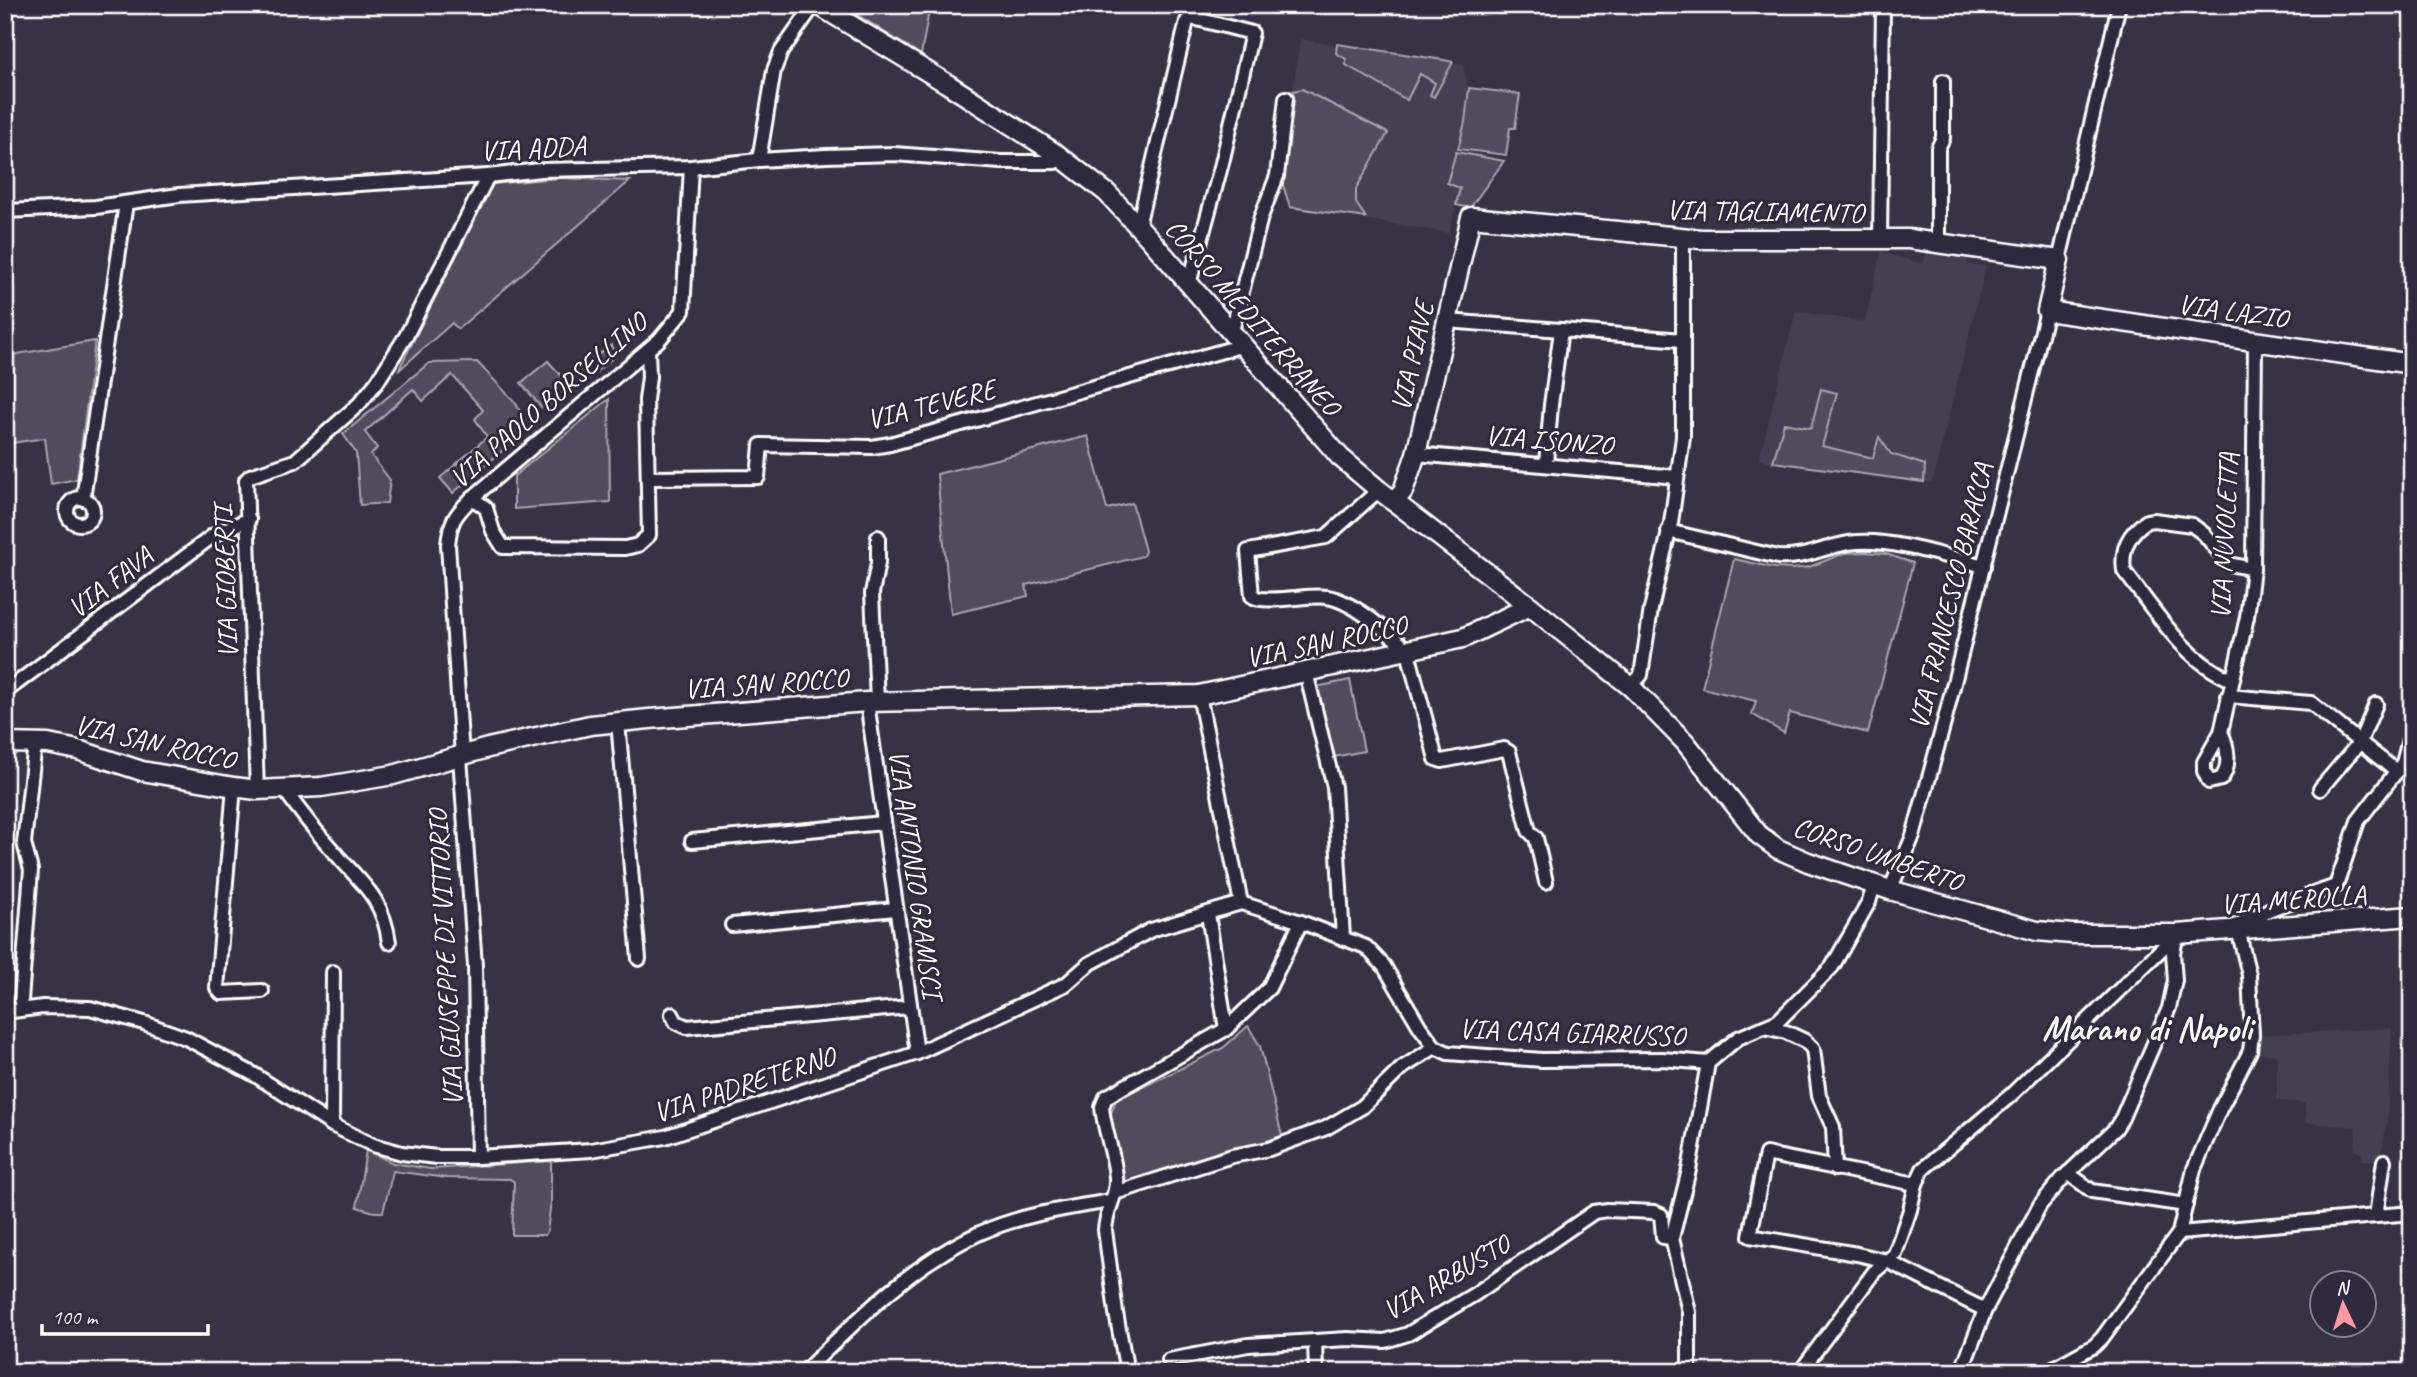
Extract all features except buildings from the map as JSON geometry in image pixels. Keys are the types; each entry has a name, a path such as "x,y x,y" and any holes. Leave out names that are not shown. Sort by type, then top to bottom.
{"main road":[{"name":"CORSO MEDITERRANEO","path":"816,5 946,83 1089,176 1138,226 1340,457 1631,687"},
{"name":"VIA TAGLIAMENTO","path":"1471,217 1684,238 1909,239 2059,260"},
{"name":"VIA PIAVE","path":"1394,502 1403,491 1416,454 1471,217"},
{"path":"2047,311 2059,260"},
{"name":"VIA LAZIO","path":"2047,311 2412,364"},
{"name":"VIA SAN ROCCO","path":"5,743 34,743 78,750 142,771 234,788 257,790 321,787 393,775 590,725 618,722 872,702 1199,695 1463,638 1530,606"},
{"name":"CORSO UMBERTO","path":"1631,687 1685,742 1759,835 1778,849 1882,887 2036,931 2072,934 2177,934"},
{"name":"VIA MEROLLA","path":"2177,934 2412,916"}],"street":[{"path":"759,160 774,70 781,52 816,5"},
{"path":"1880,239 1883,5"},
{"path":"2059,260 2119,5"},
{"path":"1138,226 1187,21 1193,18 1252,33 1222,163 1189,284"},
{"path":"1938,243 1938,148 1943,138 1942,81"},
{"path":"1238,338 1261,217 1277,176 1286,98"},
{"name":"VIA ADDA","path":"5,211 82,208 179,195 488,176 540,170 691,167 759,160 894,154 1001,162 1055,162 1063,158"},
{"name":"VIA PAOLO BORSELLINO","path":"461,756 449,527 457,513 472,498 648,350 683,311 691,167"},
{"name":"VIA GIOBERTI","path":"257,790 246,480 250,476 295,461 359,404 377,382 406,336 488,176"},
{"path":"83,499 126,203"},
{"path":"1631,687 1641,675 1683,437 1684,238"},
{"name":"VIA FRANCESCO BARACCA","path":"1708,1063 1738,1038 1778,1021 1832,967 1869,902 1882,887 1913,836 2047,311"},
{"path":"1447,321 1682,340"},
{"path":"1545,464 1561,330"},
{"name":"VIA TEVERE","path":"649,478 758,477 761,445 872,447 891,444 1238,338"},
{"name":"VIA NUVOLETTA","path":"2221,732 2247,617 2253,569 2255,341"},
{"path":"472,498 486,508 493,531 503,547 625,548 638,545 649,535 646,400 648,350"},
{"name":"VIA ISONZO","path":"1416,454 1677,477"},
{"path":"1379,490 1326,537 1248,551 1252,596 1259,600 1331,597 1381,627 1408,652 1436,759 1442,761 1504,749 1509,752 1529,831 1536,838 1546,882"},
{"name":"VIA FAVA","path":"5,692 214,535 249,519"},
{"path":"2232,680 2215,673 2188,651 2124,571 2122,557 2128,538 2147,522 2186,522 2204,534 2229,564 2253,569"},
{"path":"1668,531 1778,557 1794,558 1853,542 1874,541 1983,566"},
{"name":"VIA ANTONIO GRAMSCI","path":"878,537 878,563 872,593 872,702 883,823 917,1053"},
{"path":"1306,672 1334,787 1343,938"},
{"path":"804,1372 860,1317 928,1263 982,1232 1113,1197 1232,1156 1269,1149 1326,1128 1362,1107 1402,1068 1435,1046 1420,1027 1384,965 1367,947 1241,903 1199,695"},
{"path":"2228,696 2311,703 2397,772"},
{"path":"2320,789 2360,742 2376,704"},
{"path":"618,722 639,959"},
{"path":"2046,1372 2074,1358 2102,1338 2179,1233 2194,1169 2220,1109 2250,1051 2252,1035 2249,975 2231,930 2273,908 2336,886 2358,821 2403,763 2412,728"},
{"path":"22,1000 31,870 24,843 34,743"},
{"name":"VIA GIUSEPPE DI VITTORIO","path":"461,756 475,966 478,1157"},
{"path":"234,788 217,988 221,993 262,991"},
{"path":"284,789 333,852 365,883 384,918 389,942"},
{"path":"692,841 883,823"},
{"name":"VIA PADRETERNO","path":"5,1012 74,1006 108,1012 154,1026 226,1058 332,1125 373,1145 402,1153 437,1157 478,1157 591,1150 650,1141 917,1053 1066,984 1089,964 1142,935 1241,903"},
{"path":"732,925 895,909"},
{"path":"1208,914 1226,1029"},
{"path":"1127,1372 1105,1230 1105,1216 1113,1197 1116,1177 1102,1107 1106,1097 1226,1029 1269,988 1301,922"},
{"path":"1961,1372 1985,1310 2040,1205 2068,1173 2115,1129 2122,1118 2169,1008 2175,980 2173,953 2177,934"},
{"path":"1800,1372 1874,1272 1895,1254 1923,1169 2011,1095 2177,934"},
{"path":"332,1125 333,972"},
{"path":"673,1014 676,1022 687,1027 909,1007"},
{"path":"1764,1027 1786,1032 1805,1041 1813,1049 1819,1096 1833,1128 1835,1169"},
{"name":"VIA CASA GIARRUSSO","path":"1435,1046 1448,1053 1542,1060 1662,1059 1708,1063"},
{"path":"1689,1372 1689,1312 1672,1238 1689,1170 1708,1063"},
{"path":"1916,1184 1766,1154 1750,1236 1887,1261 1985,1310"},
{"path":"2376,1216 2384,1161"},
{"path":"2068,1173 2092,1191 2186,1205"},
{"name":"VIA ARBUSTO","path":"1169,1360 1248,1346 1348,1339 1385,1341 1408,1334 1475,1294 1594,1212 1654,1212 1661,1215 1662,1237 1672,1238"},
{"path":"2179,1233 2412,1213"},
{"path":"1315,1341 1316,1372"}],"shaded area":[{"path":"842,5 930,5 921,55"},
{"path":"1300,39 1463,65 1468,87 1464,122 1447,183 1460,188 1449,233 1290,207 1281,179"},
{"path":"1337,44 1453,62 1434,97 1430,95 1435,83 1420,74 1407,100 1346,65 1346,59 1336,53"},
{"path":"1469,88 1520,94 1515,128 1510,128 1506,155 1458,149"},
{"path":"1302,89 1388,133 1356,189 1356,203 1366,218 1290,207 1281,179 1293,91"},
{"path":"1456,152 1504,161 1470,208 1456,205 1460,188 1447,183"},
{"path":"559,178 630,181 458,329 452,323 398,371 493,184"},
{"path":"1927,251 1969,253 1967,264 1986,266 1932,483 1759,460 1796,311 1865,322 1881,252 1923,264"},
{"path":"95,341 77,479 51,484 45,438 5,444 5,356"},
{"path":"611,345 616,355 552,409 541,407 521,383 548,361 565,380"},
{"path":"477,362 515,402 523,416 524,432 453,493 440,478 487,437 475,419 483,410 452,375 423,401 413,389 365,432 377,448 371,455 390,480 387,503 360,505 356,453 343,434 429,363"},
{"path":"1821,389 1837,393 1822,446 1873,458 1879,437 1891,454 1925,465 1924,482 1773,462 1784,423 1811,428"},
{"path":"609,399 610,502 514,509 514,476"},
{"path":"1088,436 1107,509 1132,503 1145,551 1143,556 1026,585 1028,596 951,614 937,474"},
{"path":"1845,553 1886,554 1913,563 1868,733 1790,713 1784,733 1752,714 1756,701 1702,688 1734,559 1793,569 1809,567"},
{"path":"1350,680 1364,751 1334,757 1316,687"},
{"path":"1248,1026 1260,1046 1284,1144 1126,1185 1110,1116 1116,1100 1223,1048"},
{"path":"2392,1028 2387,1121 2380,1161 2363,1160 2363,1153 2355,1150 2357,1127 2306,1123 2305,1103 2277,1101 2277,1055 2256,1053 2257,1035"},
{"path":"366,1150 393,1163 431,1169 551,1161 551,1202 547,1232 545,1235 512,1235 514,1182 510,1179 447,1178 393,1171 383,1212 357,1207"}],"district":[{"name":"Marano di Napoli","path":"2147,1028"}]}
